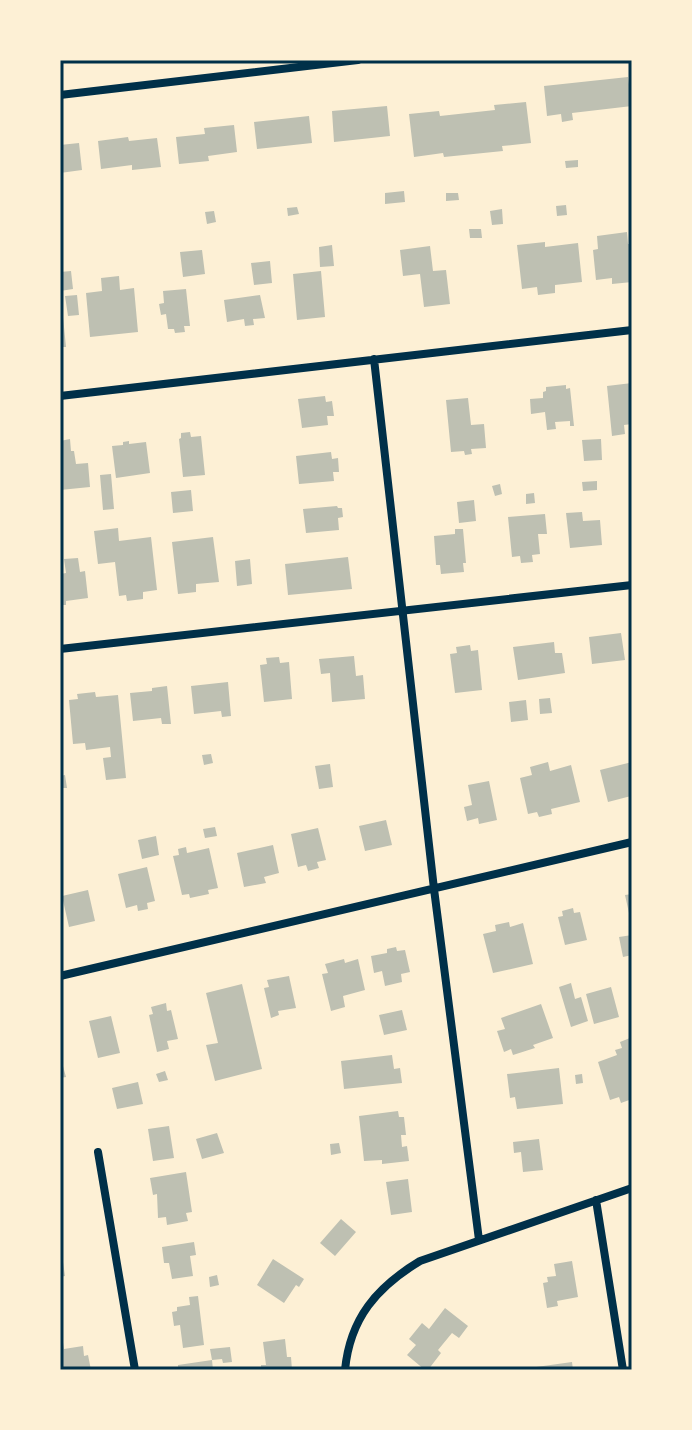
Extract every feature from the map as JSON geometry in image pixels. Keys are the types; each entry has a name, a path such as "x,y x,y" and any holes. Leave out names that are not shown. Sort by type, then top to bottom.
{"street":[{"path":"60,95 358,60"},
{"path":"60,396 632,330"},
{"path":"374,359 434,889 479,1240"},
{"path":"60,649 632,585"},
{"path":"60,976 632,842"},
{"path":"98,1152 135,1370"},
{"path":"345,1370 352,1337 362,1313 397,1274 420,1261 632,1188"},
{"path":"596,1200 623,1370"}],"building":[{"path":"628,77 632,106 572,113 573,120 562,122 561,114 547,116 544,86"},
{"path":"526,102 531,143 502,146 503,151 414,157 409,114 439,111 440,116 495,110 494,105"},
{"path":"387,106 390,136 334,142 332,111"},
{"path":"309,116 312,143 257,149 254,122"},
{"path":"234,125 237,152 208,156 209,161 179,164 176,137 205,134 204,128"},
{"path":"128,137 129,141 157,138 161,167 132,170 132,165 101,169 98,141"},
{"path":"79,143 82,170 60,173 60,145"},
{"path":"578,160 578,167 566,168 565,161"},
{"path":"404,191 405,202 385,204 385,193"},
{"path":"446,193 458,193 459,200 446,201"},
{"path":"566,205 567,215 557,216 556,206"},
{"path":"297,207 299,214 288,216 287,208"},
{"path":"502,209 503,224 492,225 490,211"},
{"path":"214,211 216,222 207,224 205,212"},
{"path":"469,229 481,229 482,238 470,238"},
{"path":"627,232 628,244 632,244 632,282 612,284 612,278 596,280 593,250 598,249 597,236"},
{"path":"545,242 545,247 578,243 582,282 555,285 555,293 538,295 537,287 522,289 517,245"},
{"path":"332,245 334,266 320,267 319,247"},
{"path":"430,246 433,271 446,270 450,304 424,307 420,274 403,276 400,250"},
{"path":"202,250 205,274 183,277 180,252"},
{"path":"270,261 272,283 254,285 251,263"},
{"path":"71,271 73,289 60,291 60,272"},
{"path":"321,271 325,317 297,320 293,274"},
{"path":"119,276 120,290 134,288 138,332 90,337 86,293 102,291 101,278"},
{"path":"186,289 190,326 184,326 185,332 175,333 174,329 168,329 166,314 161,315 159,304 164,303 163,291"},
{"path":"77,295 79,315 68,316 65,296"},
{"path":"260,295 265,318 253,319 254,325 245,326 244,319 227,322 224,300"},
{"path":"62,307 66,347 60,347"},
{"path":"632,383 632,424 624,425 625,434 612,436 607,386"},
{"path":"566,385 566,389 570,388 574,426 570,426 570,421 555,422 556,429 547,430 545,412 531,414 530,399 543,398 546,387"},
{"path":"325,396 326,402 332,401 334,416 327,416 328,425 302,428 298,399"},
{"path":"468,398 471,425 484,424 486,448 471,449 472,454 465,455 464,451 451,452 446,400"},
{"path":"190,432 191,437 201,436 205,475 183,477 179,439 181,433"},
{"path":"70,439 76,464 88,463 90,487 60,490 60,441"},
{"path":"601,439 602,460 584,461 582,440"},
{"path":"129,441 129,444 146,442 150,473 116,478 112,446"},
{"path":"331,452 332,459 338,458 339,472 333,472 334,481 299,484 296,456"},
{"path":"111,474 114,509 103,510 100,475"},
{"path":"597,481 597,490 583,491 582,482"},
{"path":"500,484 502,494 495,496 492,486"},
{"path":"191,490 193,511 173,513 171,492"},
{"path":"534,493 535,503 526,504 526,494"},
{"path":"474,500 476,521 459,523 457,502"},
{"path":"342,508 343,517 338,518 339,530 306,533 303,509"},
{"path":"582,512 583,521 600,520 602,545 570,548 566,513"},
{"path":"545,514 547,534 538,534 540,554 532,555 533,562 521,563 520,556 512,557 508,517"},
{"path":"118,528 119,541 151,537 157,590 143,592 143,599 127,601 126,595 119,596 115,562 98,564 94,531"},
{"path":"455,529 463,529 464,572 441,574 440,565 436,565 434,536 455,534"},
{"path":"213,537 219,582 196,584 196,592 178,594 172,542"},
{"path":"348,557 352,589 288,595 285,564"},
{"path":"78,558 80,572 85,571 88,598 66,601 66,605 60,605 60,574 66,573 64,559"},
{"path":"250,559 252,584 237,586 235,561"},
{"path":"621,633 625,660 592,664 589,637"},
{"path":"554,642 555,653 562,653 565,673 518,680 513,647"},
{"path":"470,645 471,651 478,650 482,690 455,693 450,654 457,653 456,647"},
{"path":"354,656 356,676 363,675 365,699 332,702 330,673 321,674 319,659"},
{"path":"279,657 280,663 289,662 292,699 264,702 260,665 267,664 266,658"},
{"path":"228,682 231,716 222,717 221,711 194,714 191,686"},
{"path":"167,686 171,724 162,724 161,718 133,721 130,693"},
{"path":"95,692 96,697 118,695 126,778 106,780 103,758 111,757 110,747 86,750 85,743 73,744 69,700 78,699 77,694"},
{"path":"550,698 552,713 540,714 539,699"},
{"path":"526,700 528,720 511,722 509,702"},
{"path":"211,754 213,763 204,765 202,755"},
{"path":"548,762 550,771 571,765 580,802 551,809 552,814 539,817 537,812 528,814 520,778 532,775 530,767"},
{"path":"632,762 631,796 608,802 600,770"},
{"path":"330,764 333,787 319,789 315,766"},
{"path":"65,775 67,788 60,788 60,776"},
{"path":"489,781 497,820 479,824 478,818 467,821 464,807 472,805 468,785"},
{"path":"386,820 392,845 365,851 359,826"},
{"path":"215,827 217,836 205,838 203,829"},
{"path":"318,828 326,860 317,862 319,868 308,871 306,865 298,867 291,834"},
{"path":"156,836 159,855 142,859 138,840"},
{"path":"273,845 279,873 264,877 266,883 244,887 237,853"},
{"path":"186,847 187,853 209,848 218,888 208,890 209,894 190,898 189,894 182,895 173,856 179,855 178,849"},
{"path":"147,867 155,901 147,903 148,909 138,911 137,905 126,908 118,874"},
{"path":"88,890 95,921 69,927 62,896"},
{"path":"632,894 632,922 631,922 625,895"},
{"path":"573,908 574,913 580,912 587,940 565,945 558,917 563,916 562,911"},
{"path":"509,922 510,927 523,923 533,964 493,973 483,934 496,931 495,925"},
{"path":"632,935 632,955 623,957 619,937"},
{"path":"396,947 397,951 405,950 410,972 401,974 402,982 385,986 382,971 374,973 371,956 387,953 387,949"},
{"path":"344,959 345,963 358,959 365,990 343,996 345,1007 331,1011 322,974 328,973 325,964"},
{"path":"289,976 296,1008 278,1011 279,1015 271,1018 264,988 269,987 267,980"},
{"path":"571,983 575,999 581,997 588,1021 571,1027 559,987"},
{"path":"242,984 262,1069 215,1081 206,1045 218,1043 206,993"},
{"path":"611,987 619,1017 594,1024 586,994"},
{"path":"166,1003 167,1011 171,1010 178,1039 167,1041 169,1049 157,1052 149,1015 153,1014 151,1007"},
{"path":"541,1004 553,1038 513,1055 511,1049 504,1052 497,1031 505,1029 501,1018"},
{"path":"402,1010 407,1030 384,1035 379,1015"},
{"path":"111,1016 120,1053 98,1058 89,1021"},
{"path":"630,1038 632,1099 621,1103 619,1097 610,1100 598,1062 617,1055 615,1050 622,1048 620,1042"},
{"path":"60,1055 66,1077 60,1078"},
{"path":"392,1055 394,1069 400,1068 402,1083 344,1089 341,1061"},
{"path":"559,1068 563,1104 517,1109 515,1097 510,1098 507,1074"},
{"path":"165,1071 168,1080 159,1082 156,1074"},
{"path":"582,1074 583,1083 576,1084 575,1075"},
{"path":"138,1082 143,1104 117,1109 112,1088"},
{"path":"398,1111 399,1117 404,1117 406,1135 401,1135 402,1147 407,1146 409,1161 382,1164 382,1160 364,1161 359,1116"},
{"path":"169,1126 174,1158 153,1161 148,1129"},
{"path":"217,1133 224,1153 202,1159 196,1139"},
{"path":"539,1139 543,1170 523,1172 521,1152 514,1153 513,1142"},
{"path":"339,1143 341,1153 331,1155 330,1144"},
{"path":"186,1172 192,1212 186,1213 188,1221 167,1225 166,1217 158,1218 157,1194 153,1195 150,1178"},
{"path":"408,1179 412,1212 391,1215 386,1182"},
{"path":"341,1219 356,1232 335,1256 320,1243"},
{"path":"194,1242 196,1255 190,1256 193,1276 172,1279 169,1263 164,1263 162,1247"},
{"path":"60,1255 65,1276 60,1277"},
{"path":"273,1259 304,1279 284,1303 257,1285"},
{"path":"572,1261 578,1297 557,1301 558,1306 547,1308 543,1283 548,1282 547,1277 556,1276 554,1264"},
{"path":"217,1275 219,1285 210,1287 209,1277"},
{"path":"198,1296 204,1345 183,1348 180,1325 174,1326 172,1312 177,1311 177,1307 190,1305 189,1297"},
{"path":"445,1308 468,1326 459,1338 452,1333 438,1350 441,1353 425,1370 407,1355 416,1345 409,1339 422,1323 429,1329"},
{"path":"62,1336 64,1349 83,1346 91,1370 60,1370"},
{"path":"285,1339 292,1370 261,1370 261,1365 266,1365 263,1342"},
{"path":"230,1347 232,1362 212,1360 210,1349"},
{"path":"212,1360 213,1370 178,1370 178,1365"},
{"path":"572,1362 573,1370 529,1370 529,1368"}]}
